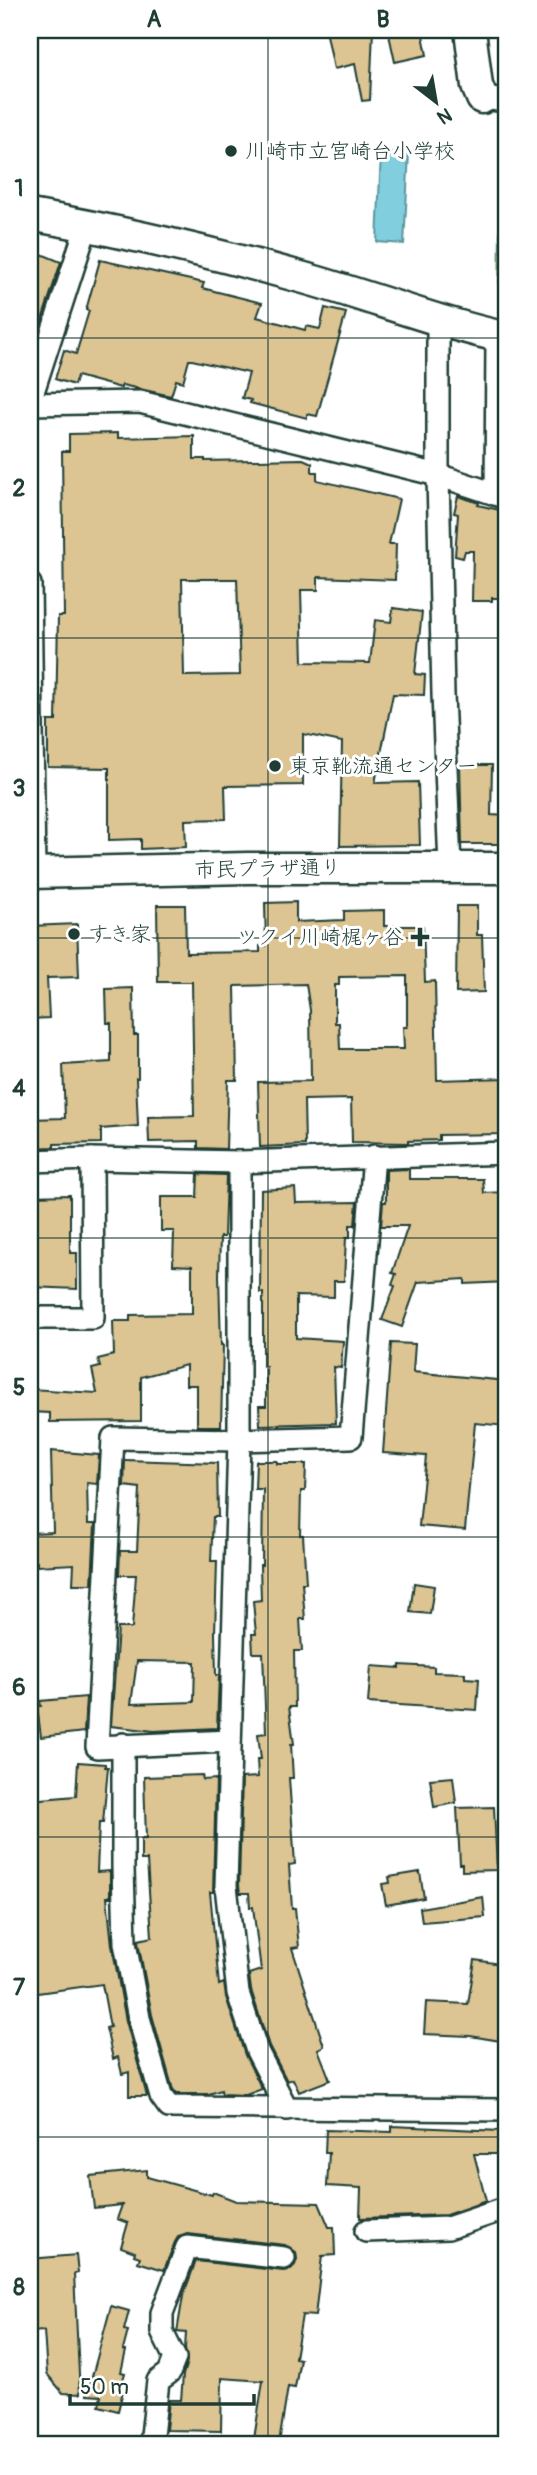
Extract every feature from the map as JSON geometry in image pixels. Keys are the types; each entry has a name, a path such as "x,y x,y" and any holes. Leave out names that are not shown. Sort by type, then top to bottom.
{"street":[{"path":"470,30 477,86 495,100"},
{"path":"30,215 87,225 304,278 438,322 502,337 502,496 438,475 140,402 30,402 87,225"},
{"path":"438,322 438,475 450,867"},
{"path":"30,584 32,872"},
{"name":"市民プラザ通り","path":"32,872 507,868"},
{"path":"30,1161 92,1159 239,1162 507,1153"},
{"path":"230,1741 97,1747 113,1438 239,1440 351,1437 374,1156"},
{"path":"30,1318 93,1318 92,1159"},
{"path":"239,1162 239,1440 226,1886 238,1993 257,2052 287,2109"},
{"path":"123,1744 125,1943 139,2018 161,2096 169,2107 507,2110"},
{"path":"366,2231 448,2228 507,2208"},
{"path":"151,2445 158,2381 169,2373 175,2358 162,2332 162,2313 187,2248 284,2258"}],"green space":[{"path":"500,225 507,225 507,321 499,319"}],"water":[{"path":"381,152 409,153 404,244 377,242"}],"building":[{"path":"326,30 373,30 370,100 362,101 355,64 334,69"},
{"path":"388,30 422,30 427,55 395,62"},
{"path":"39,253 61,262 31,353 30,277"},
{"path":"100,260 204,283 202,288 262,303 257,317 305,330 306,326 320,329 325,308 346,313 317,416 307,414 307,418 250,403 251,400 242,398 249,373 192,360 189,360 183,382 176,380 171,396 122,385 121,388 77,376 74,385 55,379 64,350 76,354"},
{"path":"118,433 118,438 194,436 194,459 303,459 312,463 312,472 317,472 317,480 399,499 389,544 396,544 395,580 318,577 318,590 301,590 303,662 370,663 375,620 391,622 393,608 422,612 415,674 425,675 424,695 393,694 375,783 418,782 420,845 340,846 342,742 303,734 303,785 225,786 226,819 185,820 186,847 141,849 141,839 109,840 109,768 48,767 48,721 56,721 58,616 64,616 62,451 69,451 69,434","holes":["182,579 237,579 240,675 184,676"]},
{"path":"458,496 479,503 478,505 504,511 503,517 507,518 506,598 472,601 473,551 465,551 463,558 455,556 458,514 454,513"},
{"path":"460,765 492,765 491,815 507,816 507,844 462,844"},
{"path":"296,902 296,922 344,920 344,911 384,910 384,926 423,926 425,982 435,981 437,1080 507,1078 507,1134 439,1135 439,1140 408,1143 352,1142 351,1099 304,1100 305,1145 260,1147 258,1082 311,1081 310,1010 306,984 235,986 237,1080 228,1080 226,1149 198,1148 198,1141 149,1142 148,1117 194,1116 192,982 158,982 157,905 185,905 186,953 260,952 260,946 266,946 265,903","holes":["407,976 407,1027 403,1027 404,1049 340,1049 339,1023 335,1023 335,985 339,985 339,977"]},
{"path":"457,906 477,906 477,935 482,935 484,992 456,993"},
{"path":"77,924 79,977 47,978 49,1018 30,1019 30,926"},
{"path":"133,988 134,1035 138,1035 138,1126 101,1129 101,1143 54,1144 54,1147 30,1148 30,1119 65,1118 63,1065 111,1062 111,1023 107,1023 106,989"},
{"path":"409,1169 409,1179 483,1179 484,1193 507,1192 507,1282 465,1284 465,1279 418,1282 402,1327 382,1320 395,1286 392,1285 396,1274 392,1273 408,1226 381,1226 383,1202 386,1202 386,1170"},
{"path":"198,1174 226,1175 224,1237 220,1237 219,1276 223,1345 221,1426 197,1426 197,1385 186,1385 186,1365 141,1377 141,1421 50,1422 50,1413 30,1412 30,1389 97,1393 92,1369 100,1367 98,1359 114,1355 113,1321 130,1321 130,1315 192,1314 192,1266 173,1265 174,1231 161,1231 161,1197 197,1197"},
{"path":"295,1188 296,1203 357,1202 355,1225 350,1225 350,1237 346,1237 344,1281 334,1281 334,1297 296,1296 296,1338 343,1341 341,1368 334,1367 336,1423 260,1425 259,1406 266,1406 263,1293 260,1293 261,1190"},
{"path":"70,1195 70,1253 77,1253 77,1289 30,1287 30,1196"},
{"path":"391,1343 415,1344 413,1372 507,1381 507,1426 475,1423 465,1530 419,1526 426,1456 383,1453"},
{"path":"51,1451 99,1455 97,1484 87,1483 88,1524 95,1524 92,1584 73,1584 74,1564 37,1566 37,1562 30,1562 30,1533 53,1532"},
{"path":"125,1460 217,1463 218,1517 213,1517 211,1561 217,1561 217,1728 154,1731 111,1726 118,1628 132,1628 136,1575 119,1575 120,1551 137,1551 140,1488 124,1486","holes":["137,1661 195,1662 194,1702 131,1704"]},
{"path":"256,1461 306,1464 305,1491 301,1491 300,1535 303,1535 306,1583 302,1583 305,1619 300,1619 302,1651 294,1651 295,1707 289,1707 294,1744 291,1744 293,1778 289,1778 295,1864 289,1865 292,1908 295,1908 299,1947 292,1948 324,2046 318,2049 330,2080 299,2092 293,2079 287,2081 269,2046 251,1990 249,1974 261,1970 253,1907 250,1907 249,1893 240,1893 239,1885 242,1778 258,1777 257,1759 261,1759 258,1734 266,1733 263,1653 253,1653 252,1634 256,1634 253,1601 261,1600 262,1565 263,1489 255,1489"},
{"path":"414,1583 434,1586 430,1614 410,1612"},
{"path":"400,1665 434,1667 434,1672 465,1673 465,1678 479,1679 477,1710 368,1703 371,1666 400,1668"},
{"path":"86,1697 84,1732 41,1737 37,1706 41,1706 40,1701"},
{"path":"78,1762 105,1764 105,1767 108,1767 103,1823 99,1823 97,1872 110,1871 110,1897 107,1897 112,1945 126,2021 147,2096 129,2096 129,2072 122,2074 118,2057 113,2059 106,2028 110,2027 102,1984 30,1994 30,1800 76,1796"},
{"path":"202,1775 203,1780 216,1779 213,1892 210,1892 219,1985 224,1983 245,2055 262,2089 246,2095 222,2094 221,2090 209,2094 176,2094 173,2090 152,2015 138,1942 152,1937 147,1860 141,1860 141,1839 146,1839 144,1777"},
{"path":"453,1777 456,1803 434,1807 430,1779"},
{"path":"494,1807 497,1870 462,1871 457,1808"},
{"path":"420,1872 424,1898 386,1905 382,1884 390,1883 389,1877"},
{"path":"483,1897 485,1917 422,1922 420,1908"},
{"path":"475,1960 507,1965 507,2014 501,2041 470,2036 424,2034 426,2002 468,2004"},
{"path":"392,2126 500,2131 500,2154 474,2154 486,2201 446,2215 360,2218 361,2188 327,2186 329,2153 325,2153 326,2130 392,2132"},
{"path":"147,2170 147,2177 212,2195 213,2192 236,2201 319,2203 329,2227 334,2227 335,2255 322,2256 315,2316 302,2315 295,2358 300,2359 295,2388 288,2387 279,2443 254,2439 263,2381 222,2378 221,2431 166,2430 169,2400 181,2400 187,2362 186,2333 177,2332 183,2296 196,2261 283,2271 290,2270 295,2265 296,2252 285,2245 188,2234 178,2237 164,2270 138,2262 140,2257 134,2255 135,2252 121,2247 128,2223 117,2219 122,2205 94,2208 90,2176"},
{"path":"76,2255 78,2273 74,2274 80,2394 63,2393 47,2374 44,2331 30,2332 30,2259"},
{"path":"111,2306 129,2311 124,2330 128,2331 121,2372 125,2373 118,2411 99,2406 101,2396 87,2395"}],"place":[{"name":"川崎市立宮崎台小学校","path":"231,151"},
{"name":"東京靴流通センター","path":"275,766"},
{"name":"すき家","path":"74,934"},
{"name":"ツクイ川崎梶ヶ谷","path":"420,937"}]}
